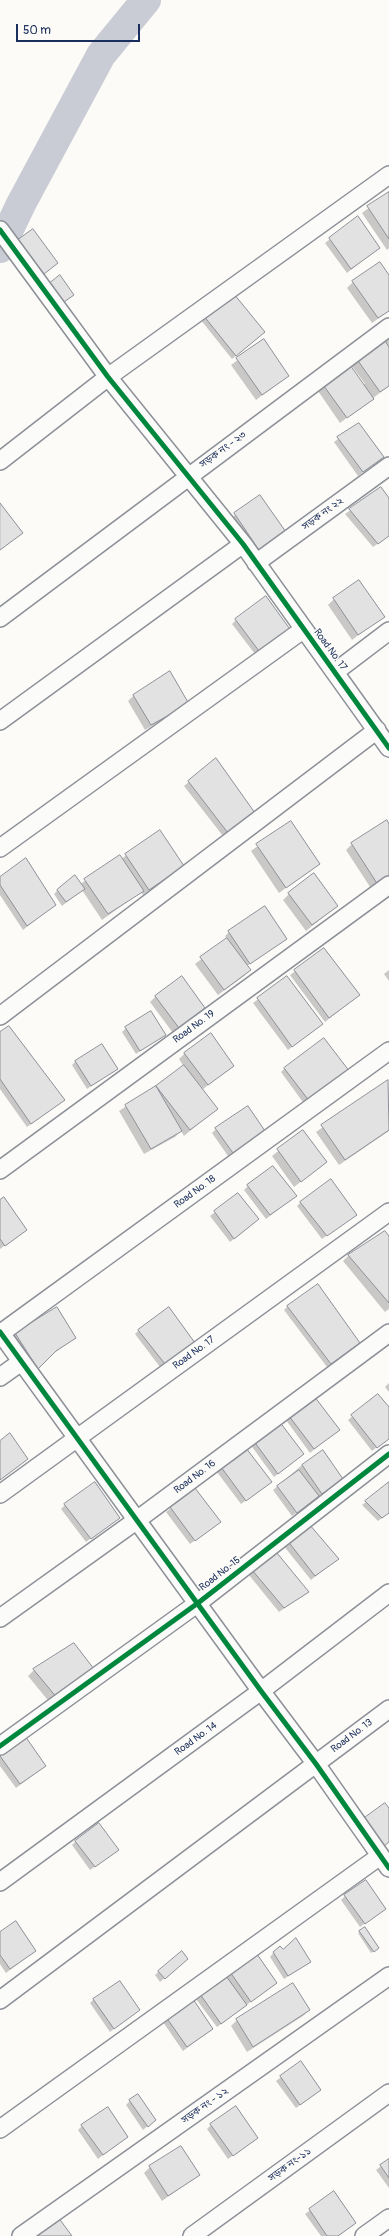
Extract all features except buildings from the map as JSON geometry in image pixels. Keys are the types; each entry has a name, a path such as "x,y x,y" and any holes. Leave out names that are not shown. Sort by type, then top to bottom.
{"street":[{"path":"0,461 108,377 389,175"},
{"name":"Road No. 17","path":"0,230 108,377 243,544 389,748"},
{"name":"সড়ক নং - ২৩","path":"0,618 389,327"},
{"name":"সড়ক নং ২২","path":"256,563 389,466"},
{"path":"0,721 243,544"},
{"path":"0,848 304,629"},
{"path":"334,672 389,631"},
{"path":"0,1016 377,730"},
{"name":"Road No. 19","path":"0,1170 389,885"},
{"name":"Road No. 18","path":"0,1333 389,1051"},
{"name":"Road No. 17","path":"0,1494 389,1212"},
{"path":"0,1333 261,1691 384,1856 0,2129"},
{"name":"Road No. 16","path":"0,1618 137,1520 389,1333"},
{"path":"0,1377 21,1362"},
{"name":"Road No. 15","path":"0,1746 198,1603 389,1454"},
{"name":"Road No. 14","path":"0,1882 261,1691 389,1593"},
{"name":"Road No. 13","path":"0,2000 389,1709"},
{"name":"সড়ক নং - ১২","path":"21,2236 389,1976"},
{"name":"সড়ক নং-১১","path":"192,2236 389,2093"},
{"path":"364,2236 389,2218"}],"waterway":[{"path":"0,248 21,204 101,55 146,0"}],"cycle path":[{"path":"0,230 108,377 243,544 389,748"},
{"path":"0,1332 261,1691 316,1764 389,1868"},
{"path":"0,1746 198,1603 389,1454"}]}
